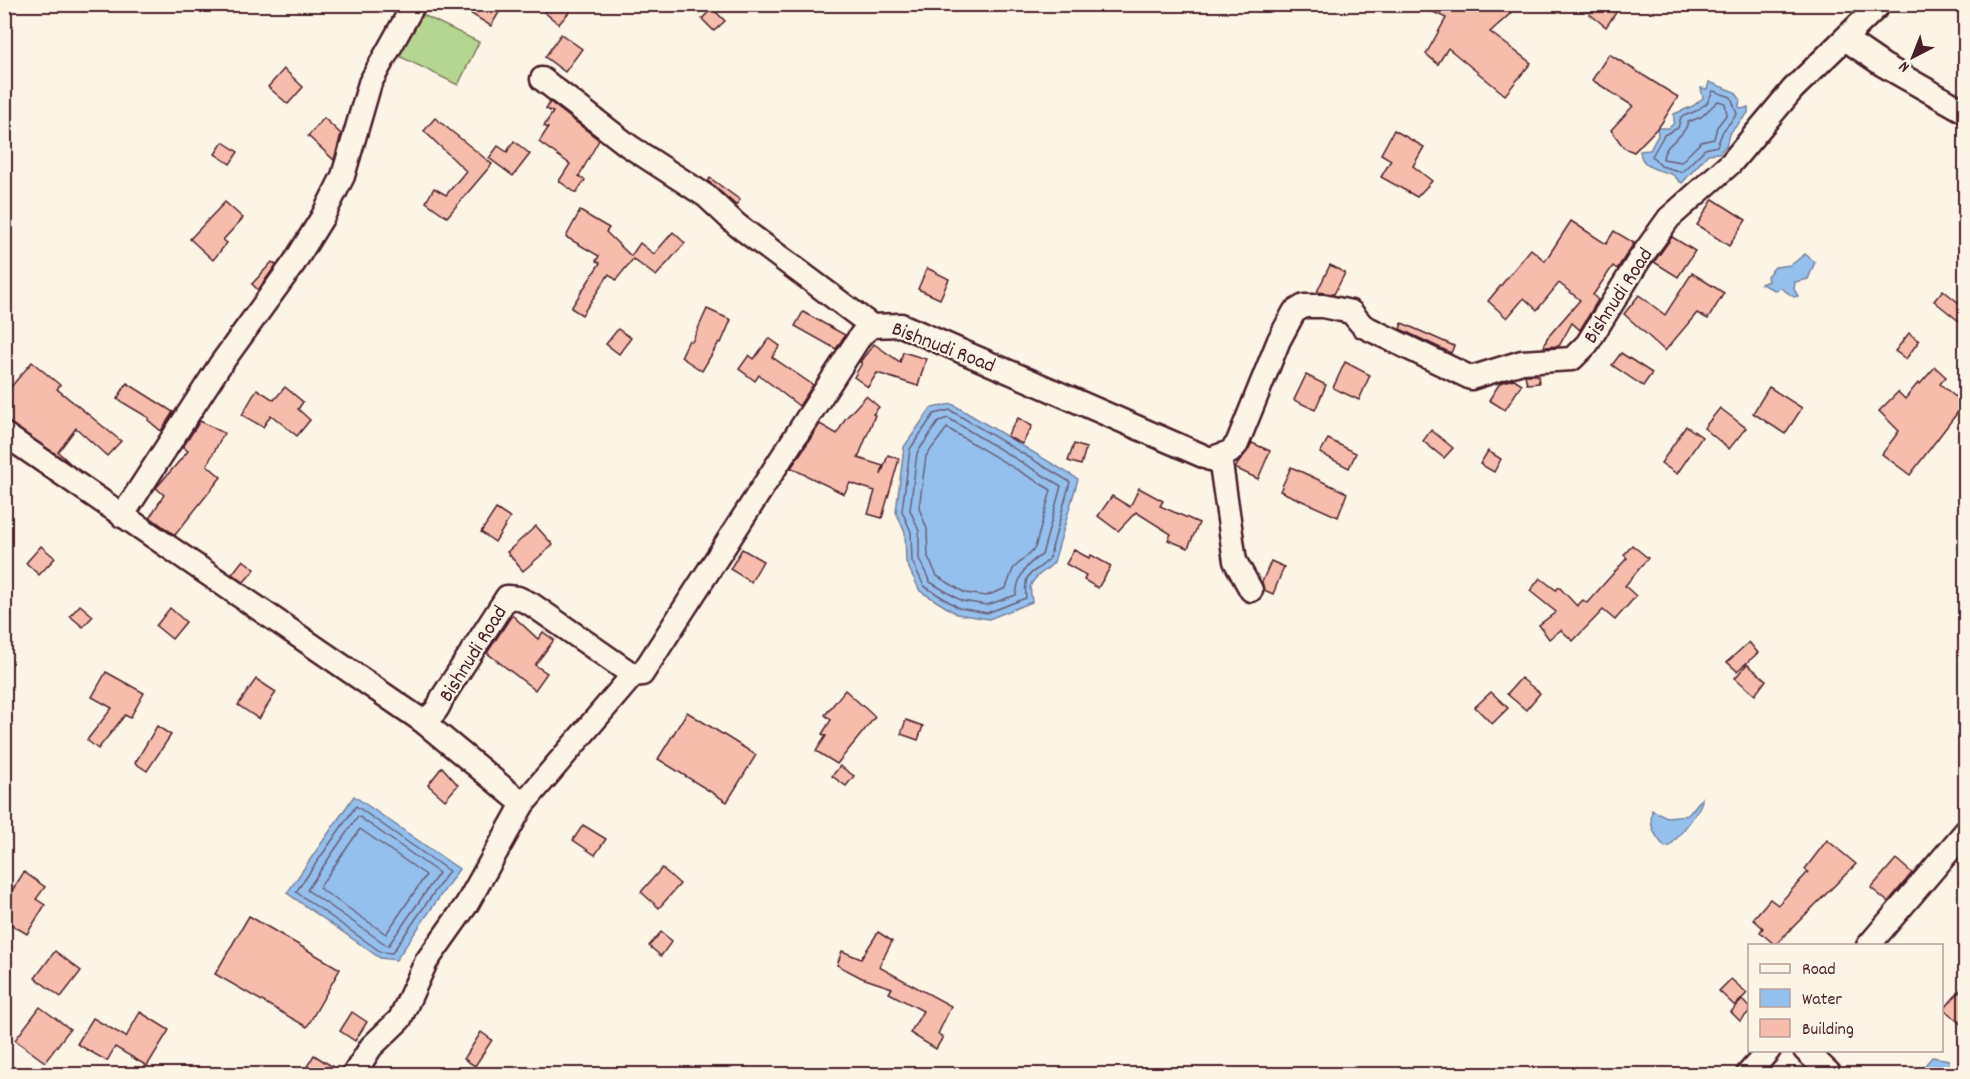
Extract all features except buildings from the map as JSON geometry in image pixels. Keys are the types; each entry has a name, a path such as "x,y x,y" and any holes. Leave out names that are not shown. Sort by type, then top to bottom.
{"street":[{"path":"122,516 220,365 294,263 322,218 343,176 370,83 414,4"},
{"name":"Bishnudi Road","path":"4,434 422,720 431,717 439,707 442,698 507,597 518,598 531,604 633,675 642,674 752,500 861,336 872,326 902,325 1210,459 1220,457 1237,444 1280,340 1294,312 1304,306 1323,306 1352,312 1363,326 1471,378 1522,362 1572,359 1587,344 1639,260 1669,218 1731,163 1793,89 1880,4"},
{"path":"1845,39 1883,65 1965,112"},
{"path":"542,79 628,146 706,196 737,225 872,326"},
{"path":"1220,457 1235,561 1251,590"},
{"path":"354,1074 370,1047 400,1019 426,962 467,904 523,804 633,675"},
{"path":"422,720 523,804"},
{"path":"1869,944 1965,831"},
{"path":"1748,1074 1767,1052"},
{"path":"1807,1052 1830,1074"}],"green space":[{"path":"415,11 479,42 458,85 395,54"}],"water":[{"path":"1709,82 1735,92 1740,99 1739,107 1742,109 1748,107 1748,113 1729,134 1726,146 1719,153 1708,154 1682,183 1673,175 1647,165 1640,151 1650,150 1658,135 1657,128 1669,128 1674,123 1674,114 1693,106 1703,98 1701,88 1707,89"},
{"path":"1805,254 1815,262 1808,279 1795,282 1794,289 1798,296 1794,297 1779,287 1777,291 1761,284 1768,281 1767,276 1775,267 1791,265"},
{"path":"952,404 1078,479 1054,562 1035,579 1030,587 1032,602 989,619 957,614 920,591 906,562 905,533 896,512 904,447 931,408"},
{"path":"354,796 459,869 396,960 380,958 287,893"},
{"path":"1702,798 1699,808 1689,822 1670,846 1665,847 1653,830 1652,810 1667,817 1688,815"},
{"path":"1932,1057 1949,1060 1949,1068 1939,1074 1912,1074 1921,1070"}]}
